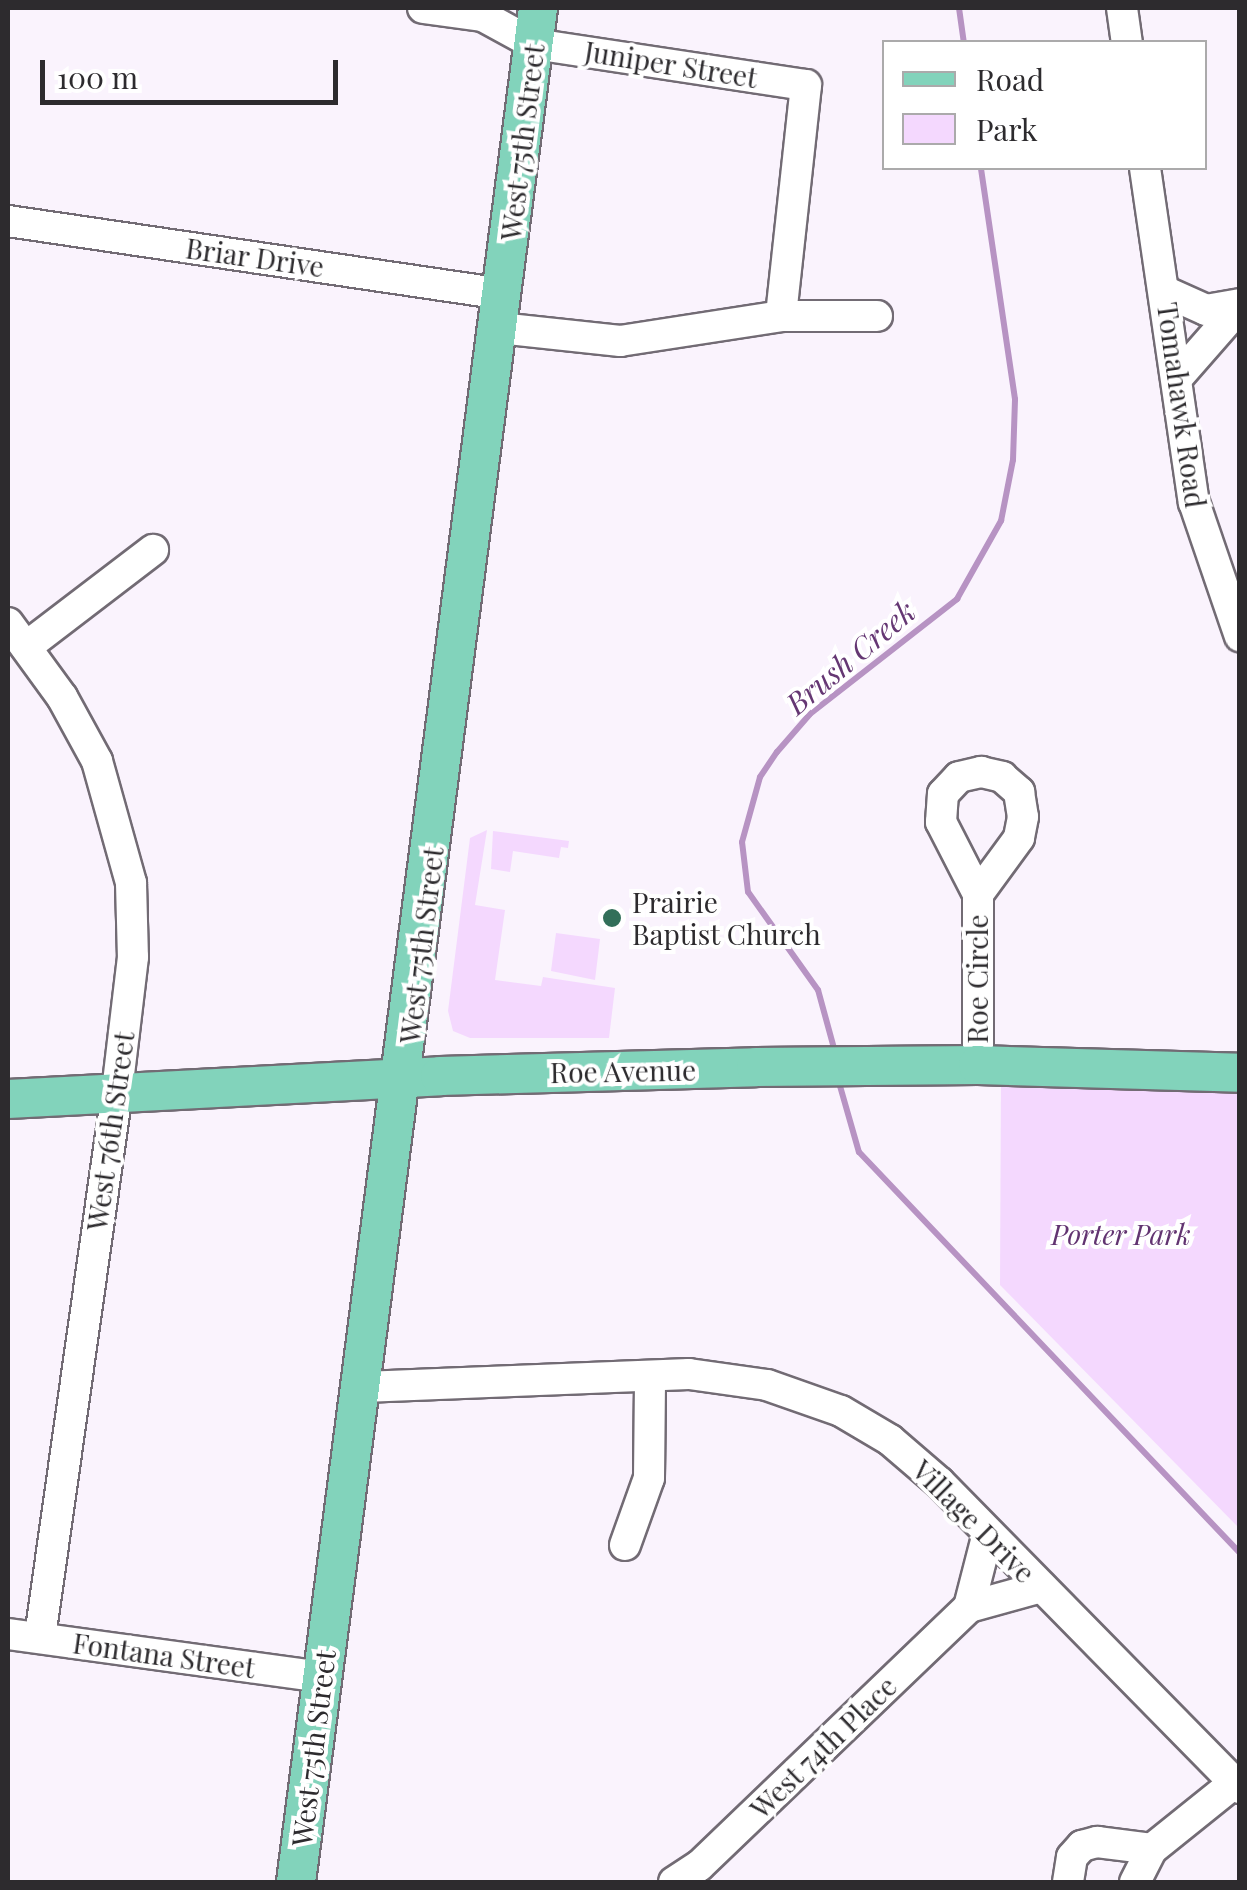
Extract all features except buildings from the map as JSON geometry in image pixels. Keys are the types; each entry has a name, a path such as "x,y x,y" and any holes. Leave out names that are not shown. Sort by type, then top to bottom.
{"main road":[{"name":"West 75th Street","path":"296,1882 404,1077 536,26"},
{"name":"Roe Avenue","path":"8,1100 404,1077 874,1066 978,1064 1240,1073"}],"street":[{"name":"Juniper Street","path":"424,8 494,12 536,26 806,85 781,316"},
{"path":"1122,8 1127,40"},
{"name":"Tomahawk Road","path":"1145,170 1194,502 1235,619"},
{"name":"Briar Drive","path":"8,222 501,311 620,340 781,316 877,316"},
{"path":"1166,292 1206,310 1240,305"},
{"path":"1177,378 1240,305"},
{"name":"West 76th Street","path":"40,1637 132,957 121,829 97,761 17,635 153,550"},
{"name":"Roe Circle","path":"978,894 978,1064"},
{"path":"625,1545 649,1478 650,1376"},
{"name":"Village Drive","path":"363,1387 650,1376 724,1377 841,1411 920,1464 1237,1786 1152,1850 1135,1882"},
{"path":"969,1607 988,1533"},
{"name":"West 74th Place","path":"676,1882 969,1607 1040,1587"},
{"name":"Fontana Street","path":"8,1634 321,1677"},
{"path":"1068,1882 1072,1857 1082,1846 1152,1850"}],"green space":[{"path":"487,830 475,905 505,910 495,980 541,986 543,977 615,988 609,1038 470,1038 453,1031 448,1011 470,838"},
{"path":"493,831 569,841 568,848 561,847 559,858 513,851 510,872 491,869"},
{"path":"556,933 600,939 595,980 551,971"},
{"name":"Porter Park","path":"1001,1083 1239,1091 1239,1528 1000,1285"}],"waterway":[{"name":"Brush Creek","path":"959,8 964,40"},
{"name":"Brush Creek","path":"835,1052 818,990 748,892 742,842 760,777 777,752 810,714 957,599 1001,521 1013,460 1015,399 981,170"},
{"name":"Brush Creek","path":"838,1079 859,1152 1240,1553"}],"place":[{"name":"Prairie Baptist Church","path":"612,918"}]}
